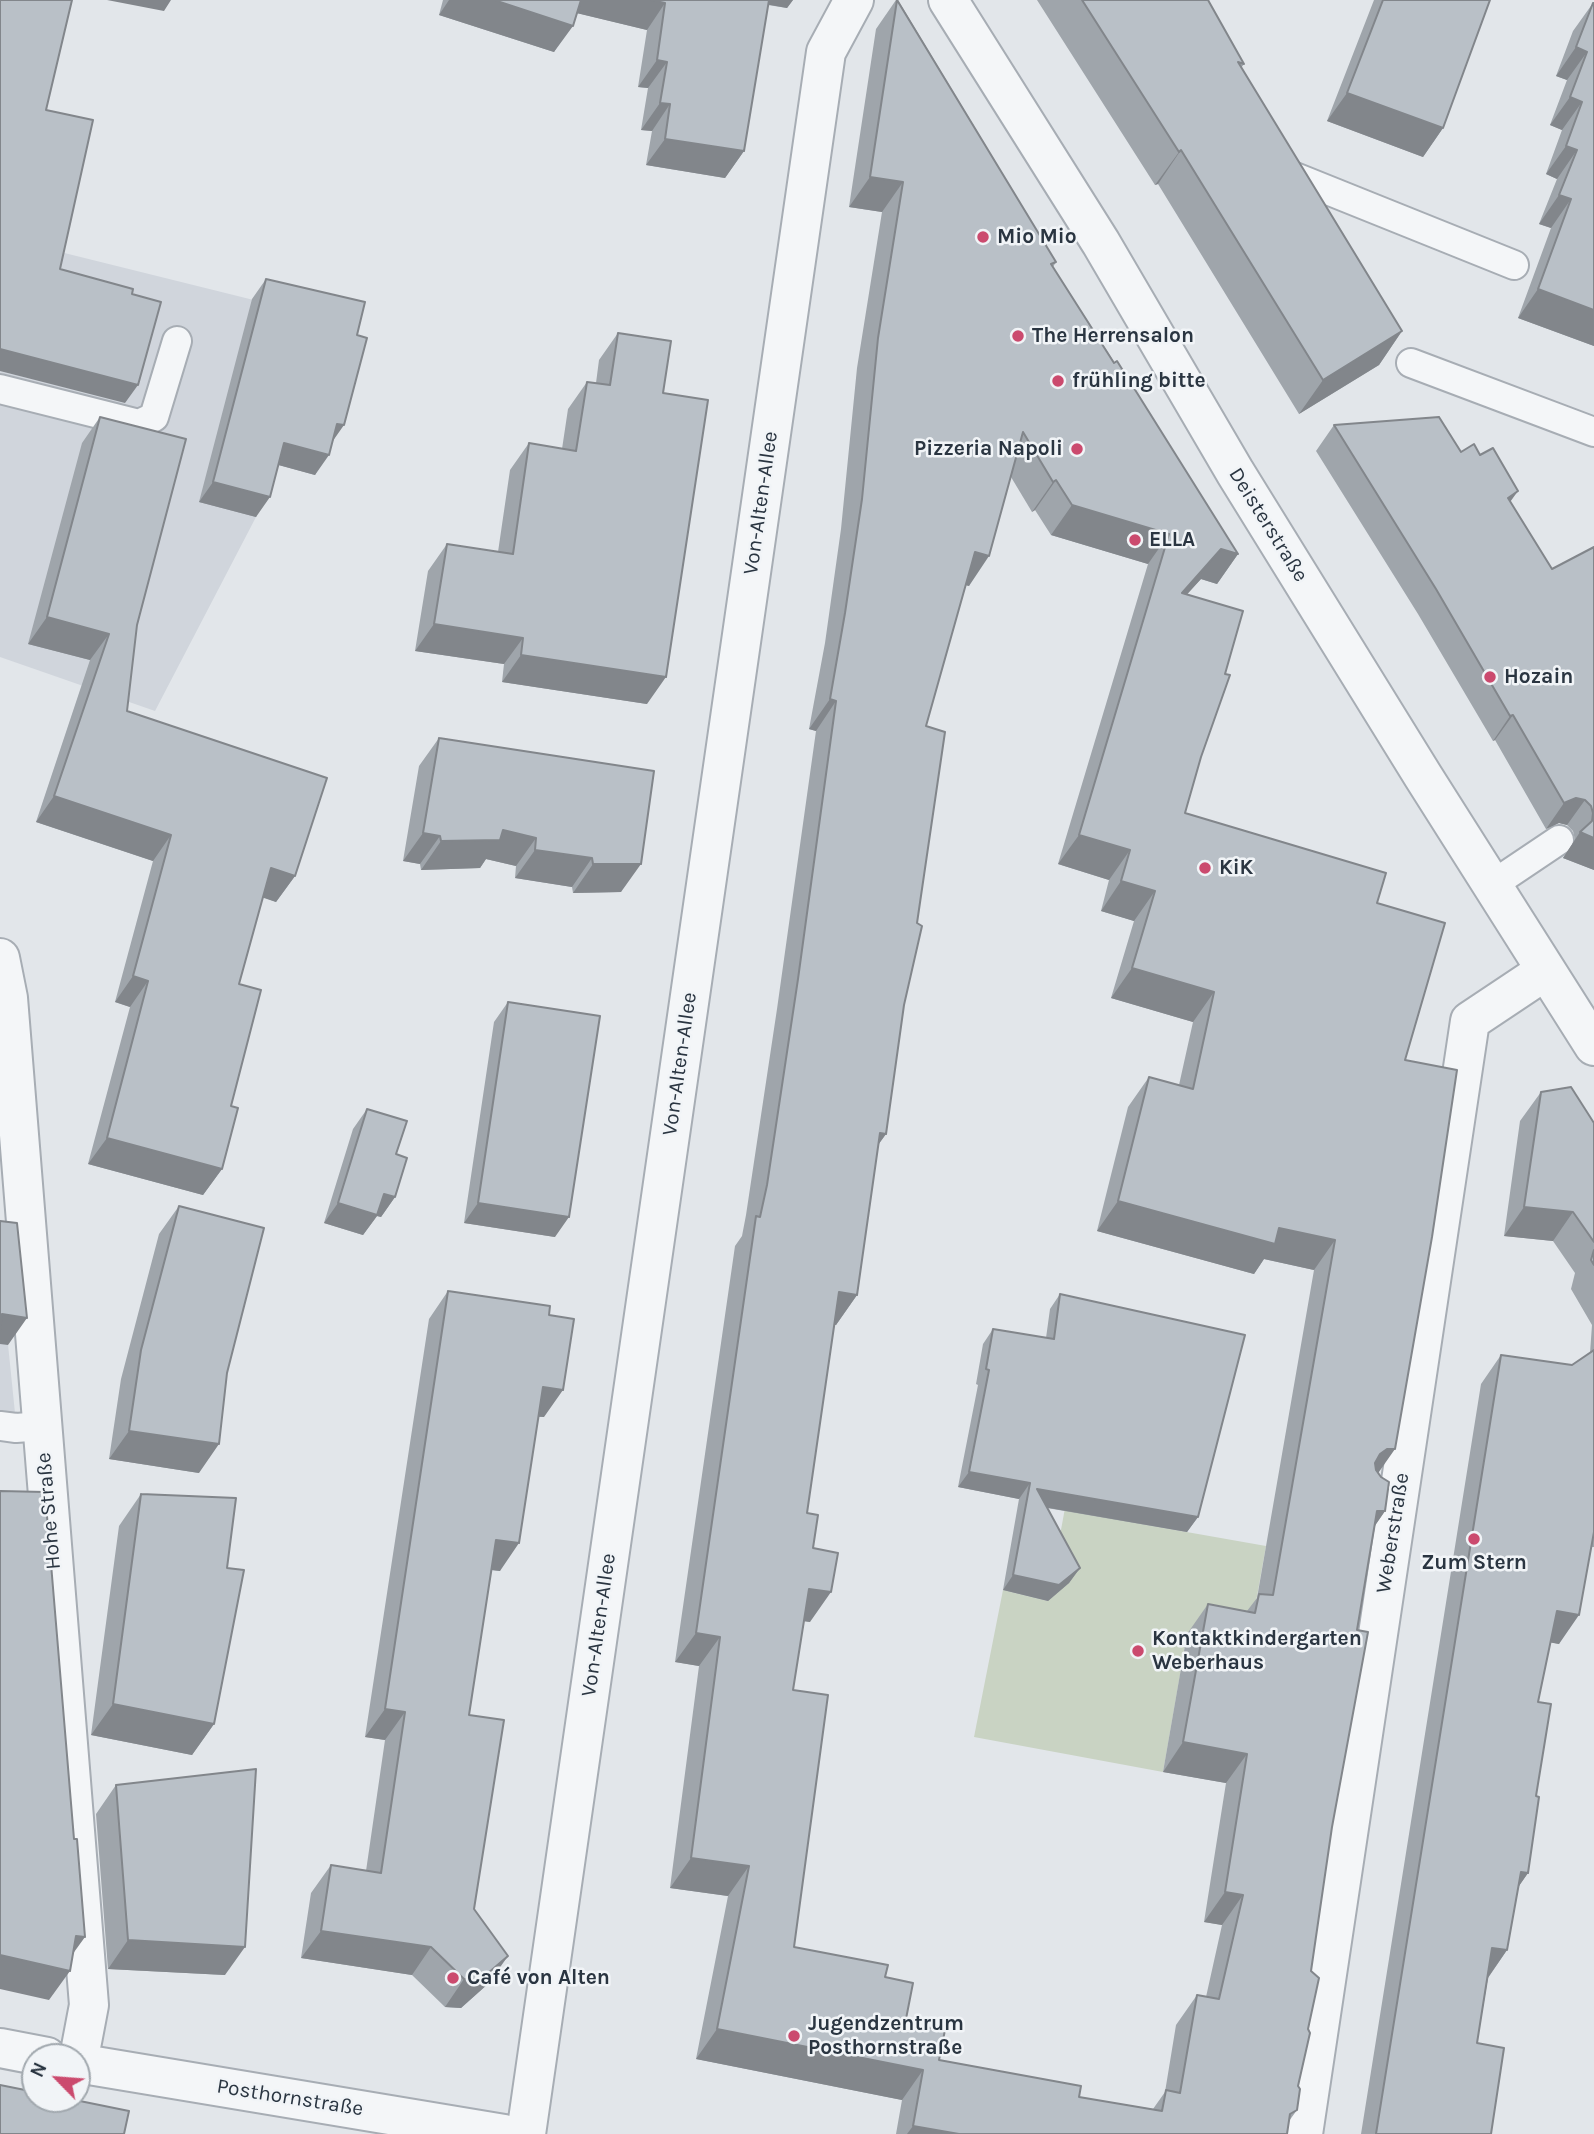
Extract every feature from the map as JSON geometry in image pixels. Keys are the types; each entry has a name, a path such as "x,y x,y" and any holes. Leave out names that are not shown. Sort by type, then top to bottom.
{"street":[{"name":"Von-Alten-Allee","path":"526,2134 826,52 854,0"},
{"name":"Deisterstraße","path":"948,0 1101,243 1235,472 1545,971 1588,1022"},
{"name":"Hohe Straße","path":"0,958 8,998 89,2005 74,2043"},
{"name":"Weberstraße","path":"1303,2134 1384,1498 1470,1021 1545,971"},
{"name":"Posthornstraße","path":"0,2048 21,2052"},
{"name":"Posthornstraße","path":"91,2065 504,2134"}],"lane":[{"path":"1290,175 1514,265"},
{"path":"0,389 139,424 154,417 177,341"},
{"path":"1411,363 1594,432"},
{"path":"1492,886 1559,840"},
{"path":"0,1426 42,1426"}],"shaded area":[{"path":"0,237 306,313 256,517 155,711 0,657"},
{"path":"0,1266 15,1413 0,1410"}],"green space":[{"name":"Kontaktkindergarten Weberhaus","path":"1065,1508 1266,1546 1252,1624 1187,1635 1163,1772 974,1737 1003,1590 1048,1601"}],"building":[{"path":"0,0 72,0 46,110 93,120 60,269 133,289 132,294 161,302 138,385 0,349"},
{"path":"494,0 581,0 573,26"},
{"path":"651,0 769,0 744,151 665,139 670,104 660,103 667,62 657,60 665,3"},
{"path":"897,0 1056,262 1051,264 1114,363 1117,361 1238,554 1221,549 1182,593 1243,611 1225,674 1230,675 1201,757 1185,813 1386,873 1377,903 1445,923 1405,1060 1457,1070 1432,1237 1395,1449 1387,1449 1375,1463 1381,1477 1389,1482 1385,1511 1377,1511 1357,1630 1368,1632 1332,1827 1311,1971 1319,1978 1298,2086 1300,2089 1297,2110 1290,2114 1287,2134 959,2134 913,2126 923,2070 717,2029 749,1866 691,1858 720,1637 696,1633 756,1216 760,1217 767,1185 798,979 836,701 830,699 862,499 878,338 903,182 870,177","holes":["1023,432 1053,482 1056,480 1072,505 1169,534 1079,835 1130,850 1121,881 1155,891 1132,968 1214,992 1193,1089 1149,1077 1118,1201 1275,1244 1279,1228 1335,1240 1273,1595 1259,1594 1255,1613 1208,1604 1183,1742 1247,1754 1225,1892 1243,1895 1219,1999 1197,1995 1180,2093 1166,2090 1162,2111 1079,2097 1081,2086 939,2060 945,2030 905,2024 913,1983 885,1977 888,1965 794,1947 828,1695 793,1690 809,1589 831,1592 838,1553 813,1548 818,1515 807,1513 839,1292 857,1295 880,1133 886,1134 904,1005 922,926 917,923 945,732 926,726 975,552 989,556"]},
{"path":"1082,0 1208,0 1244,64 1238,62 1402,331 1323,380 1181,150 1179,152"},
{"path":"1383,0 1490,0 1443,128 1347,93"},
{"path":"1593,3 1594,310 1538,289 1571,199 1559,195 1577,150 1566,146 1582,102 1570,97 1587,52 1576,47"},
{"path":"266,279 365,302 357,335 367,338 344,425 337,424 329,455 284,443 270,497 213,482"},
{"path":"618,333 671,341 663,393 708,400 666,677 521,655 523,638 434,624 447,544 513,554 529,443 576,451 587,382 610,385"},
{"path":"100,417 186,439 137,625 127,711 327,778 295,876 271,868 239,984 261,990 231,1106 238,1108 222,1169 107,1138 148,981 133,976 171,835 54,796 109,634 47,617"},
{"path":"1439,417 1461,452 1474,444 1480,455 1493,448 1518,491 1508,498 1552,569 1594,547 1594,838 1580,832 1592,821 1591,806 1585,800 1576,798 1564,803 1513,715 1510,716 1436,589 1334,425"},
{"path":"439,738 654,771 641,864 593,864 592,858 535,850 536,838 503,830 500,840 441,841 440,836 423,833"},
{"path":"508,1002 600,1016 569,1217 478,1203"},
{"path":"1571,1087 1594,1123 1594,1242 1573,1212 1524,1207 1541,1092"},
{"path":"367,1109 407,1121 396,1154 407,1158 395,1197 384,1194 377,1215 338,1203"},
{"path":"179,1206 264,1228 227,1373 219,1444 129,1431 141,1350"},
{"path":"0,1221 17,1223 27,1318 2,1314 0,1330"},
{"path":"448,1291 550,1306 549,1315 574,1319 563,1390 543,1387 519,1543 496,1540 469,1715 504,1720 474,1909 508,1956 480,1980 464,1979 431,1947 321,1931 331,1865 381,1873 405,1712 385,1709"},
{"path":"1060,1294 1245,1335 1198,1517 1037,1489 1080,1568 1059,1585 1013,1575 1030,1483 969,1472 989,1370 986,1369 993,1329 1054,1339"},
{"path":"1594,1350 1594,1532 1579,1615 1557,1611 1538,1702 1551,1704 1536,1796 1539,1797 1528,1873 1521,1872 1507,1950 1492,1948 1477,2043 1504,2048 1491,2134 1376,2134 1501,1355 1572,1365"},
{"path":"0,1491 45,1492 74,1839 77,1839 85,1937 76,1936 70,1971 0,1955"},
{"path":"141,1494 236,1498 227,1568 244,1570 214,1724 113,1704"},
{"path":"256,1769 245,1947 128,1940 116,1785"},
{"path":"0,2085 21,2089 21,2113 91,2113 91,2103 129,2111 124,2134 0,2134"}],"place":[{"name":"Mio Mio","path":"983,237"},
{"name":"The Herrensalon","path":"1018,336"},
{"name":"frühling bitte","path":"1058,381"},
{"name":"Pizzeria Napoli","path":"1077,449"},
{"name":"ELLA","path":"1135,540"},
{"name":"Hozain","path":"1490,677"},
{"name":"KiK","path":"1205,868"},
{"name":"Zum Stern","path":"1474,1539"},
{"name":"Kontaktkindergarten Weberhaus","path":"1138,1651"},
{"name":"Café von Alten","path":"453,1978"},
{"name":"Jugendzentrum Posthornstraße","path":"794,2036"}]}
